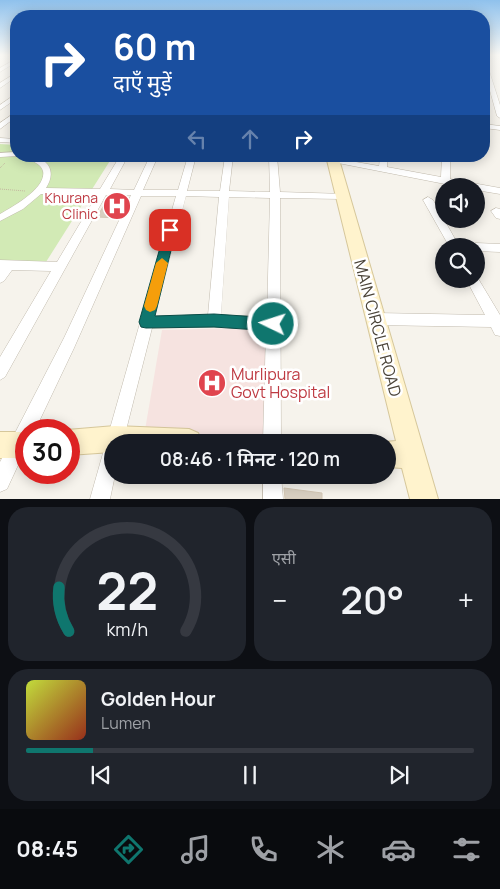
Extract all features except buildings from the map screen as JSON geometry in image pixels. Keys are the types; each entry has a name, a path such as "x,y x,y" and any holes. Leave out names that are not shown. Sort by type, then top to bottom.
{"street":[{"path":"490,81 500,116"},
{"path":"0,127 10,119"},
{"path":"0,218 17,210 40,191 46,181 48,172 45,165 40,162"},
{"path":"0,372 120,162"},
{"path":"29,419 69,343 151,162"},
{"path":"116,434 180,193 190,162"},
{"path":"214,321 228,162"},
{"path":"272,434 275,195 273,162"},
{"name":"MAIN CIRCLE ROAD","path":"333,162 376,319 400,455 424,499"},
{"path":"351,162 435,179"},
{"path":"383,169 384,162"},
{"path":"445,178 446,162"},
{"path":"485,188 500,191"},
{"path":"40,191 342,196"},
{"path":"428,200 449,238"},
{"path":"485,247 500,248"},
{"path":"0,278 5,265 60,267"},
{"path":"477,288 498,324"},
{"path":"376,319 498,324"},
{"path":"146,322 214,321 273,324"},
{"path":"80,442 104,443"},
{"path":"0,482 15,445"},
{"path":"100,499 104,483"},
{"path":"272,484 273,499"}],"path":[{"path":"0,161 8,160"},
{"path":"0,189 30,191 25,195"}],"shaded area":[{"name":"Murlipura Govt Hospital","path":"270,327 272,434 144,434 162,330"}],"green space":[{"path":"0,144 10,145 10,162 109,162 46,262 0,261"}],"slow traffic":[{"path":"150,306 162,263"}],"place":[{"name":"Khurana Clinic","path":"117,206"},
{"name":"Murlipura Govt Hospital","path":"212,383"}],"route":[{"path":"170,230 146,322 214,321 273,324"}]}
